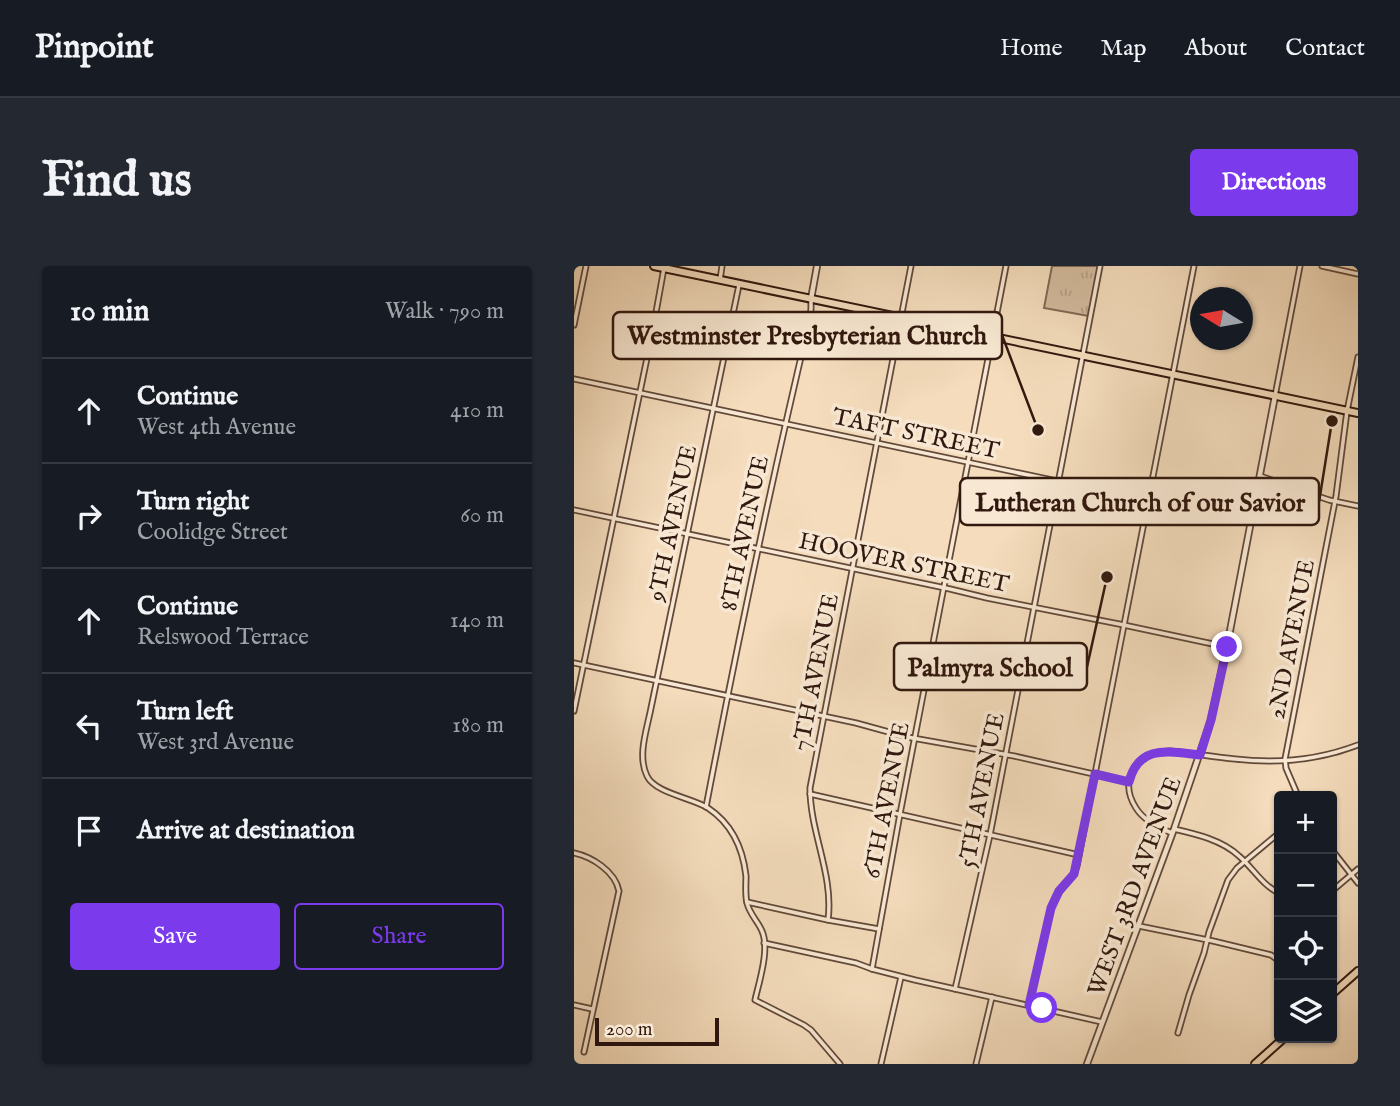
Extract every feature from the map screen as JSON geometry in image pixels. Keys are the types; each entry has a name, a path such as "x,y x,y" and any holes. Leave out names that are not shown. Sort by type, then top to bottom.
{"main road":[{"path":"654,266 1357,414"},
{"path":"1337,990 1358,971"},
{"path":"1255,1064 1278,1043"}],"street":[{"path":"574,325 586,266"},
{"path":"720,280 722,266"},
{"name":"8TH AVENUE","path":"706,807 758,549 809,323 817,266"},
{"name":"7TH AVENUE","path":"828,920 828,880 810,794 811,782 911,266"},
{"name":"6TH AVENUE","path":"872,969 1006,266"},
{"name":"5TH AVENUE","path":"955,989 990,835 1100,266"},
{"path":"1029,1005 1051,908 1059,891 1074,874 1079,855 1194,266"},
{"name":"WEST 3RD AVENUE","path":"1087,1064 1139,926 1211,720 1300,266"},
{"path":"1322,266 1358,274"},
{"path":"574,711 664,268"},
{"name":"9TH AVENUE","path":"706,807 650,781 642,753 740,284"},
{"name":"2ND AVENUE","path":"1285,761 1335,502 1347,411 1358,358"},
{"name":"TAFT STREET","path":"574,379 1251,522"},
{"path":"1260,477 1335,502 1358,506"},
{"name":"HOOVER STREET","path":"574,510 1227,647"},
{"path":"574,663 856,723 915,739 1006,755 1129,782"},
{"path":"1274,889 1227,846 1152,823 1136,810 1129,782 1136,765 1148,755 1170,751 1252,761 1285,761 1337,752 1358,745"},
{"path":"1285,761 1296,791"},
{"path":"810,794 1079,855"},
{"path":"706,807 727,826 740,849 747,902 751,915 764,933 764,958 755,1000 811,1030 840,1064"},
{"path":"1178,1033 1228,880 1237,868 1274,837"},
{"path":"574,853 592,859 611,875 618,887 584,1052"},
{"path":"1335,854 1358,883"},
{"path":"1337,887 1358,869"},
{"path":"747,902 879,929"},
{"path":"1139,926 1274,957"},
{"path":"764,943 1103,1022"},
{"path":"881,1064 901,977"},
{"path":"976,1064 992,997"},
{"path":"574,1005 593,1009"}],"green space":[{"path":"1052,266 1099,266 1089,316 1044,308"}],"place":[{"name":"Lutheran Church of our Savior","path":"1332,421"},
{"name":"Westminster Presbyterian Church","path":"1038,430"},
{"name":"Palmyra School","path":"1107,577"}],"route":[{"path":"1042,1008 1029,1005 1051,908 1059,891 1070,881 1077,866 1095,774 1129,782 1136,765 1148,755 1170,751 1200,755 1218,693 1227,647"}]}
